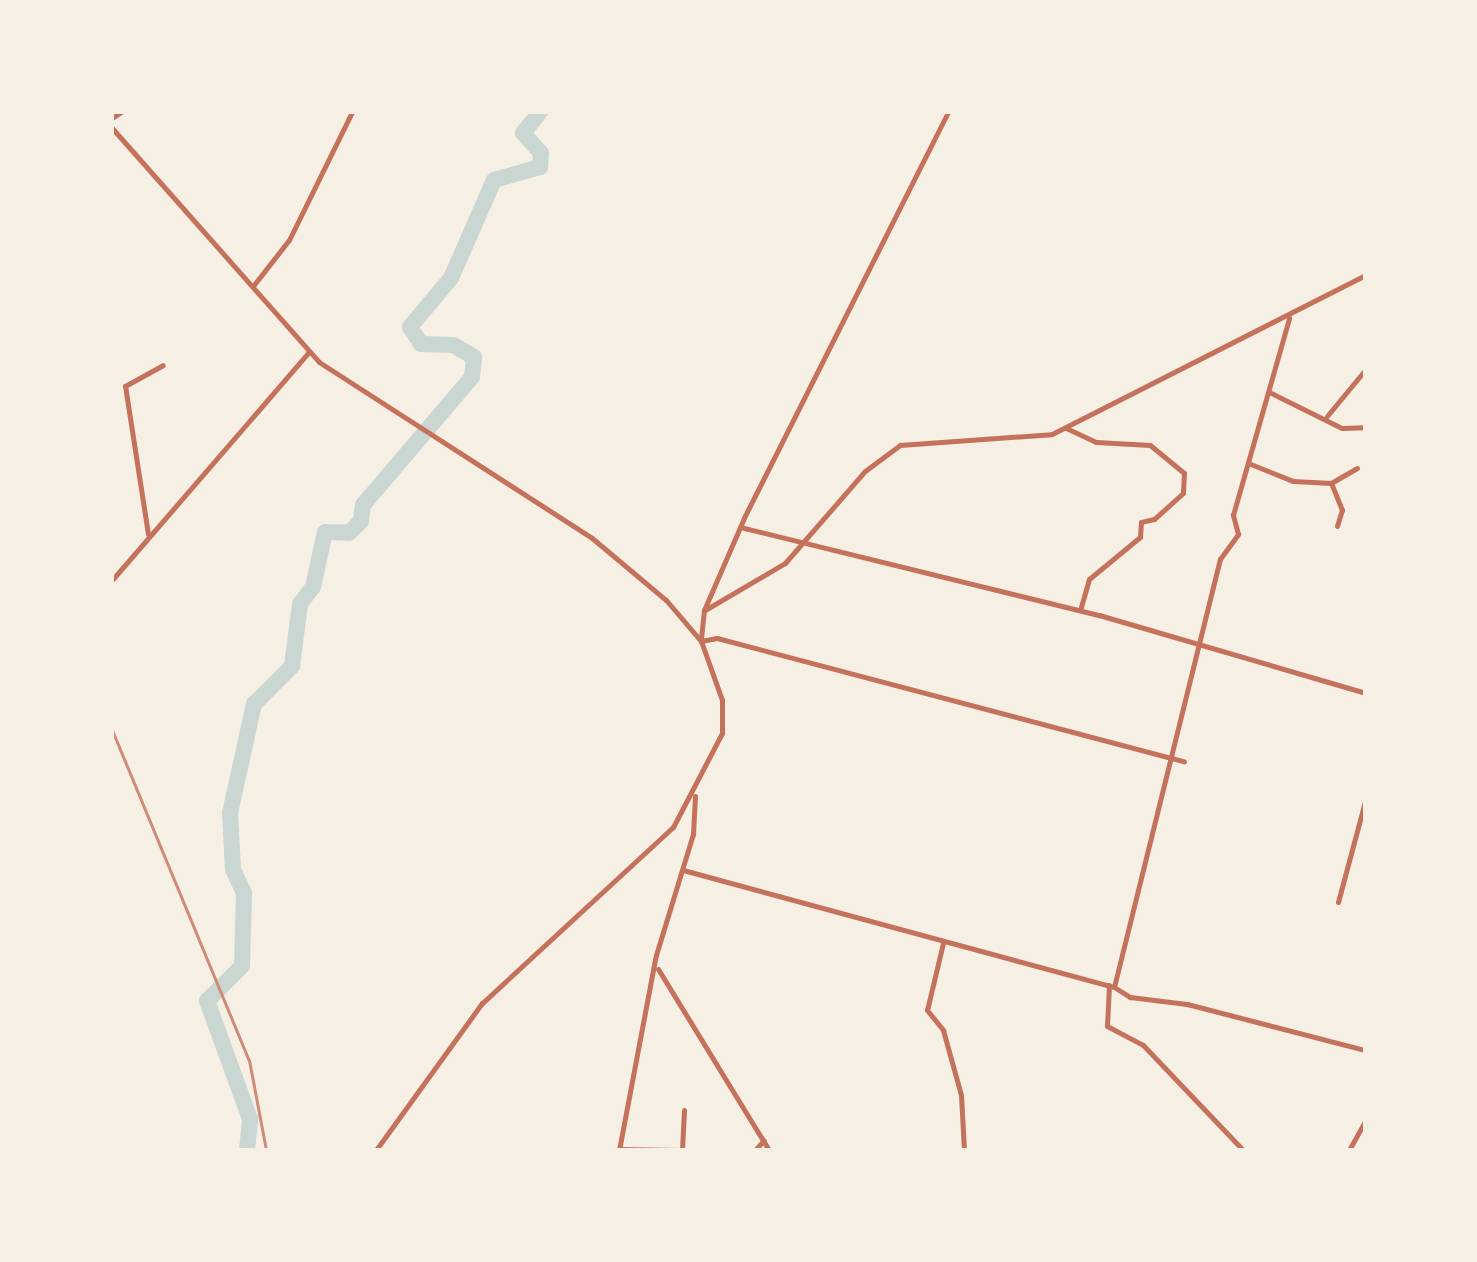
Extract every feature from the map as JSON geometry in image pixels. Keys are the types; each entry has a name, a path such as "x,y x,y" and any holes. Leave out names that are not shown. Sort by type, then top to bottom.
{"street":[{"path":"112,118 121,112"},
{"path":"253,286 289,240 352,112"},
{"path":"701,641 704,610 740,527 948,112"},
{"path":"112,128 309,352 592,538 666,600 701,641 722,700 722,733 695,794 673,827 466,1019 376,1150"},
{"path":"704,610 748,590 805,542 865,471 900,445 1066,428 1290,317 1365,275"},
{"path":"1243,1150 1143,1045 1107,1026 1112,986 1165,804 1169,758 1198,642 1220,559 1238,534 1233,515 1290,317"},
{"path":"112,580 309,352"},
{"path":"149,535 125,386 163,365"},
{"path":"1327,416 1365,370"},
{"path":"1269,392 1327,416 1342,428 1365,427"},
{"path":"1066,428 1096,442 1150,445 1184,473 1183,493 1141,522 1140,537 1089,579 1080,610"},
{"path":"1248,463 1293,481 1331,483 1357,468"},
{"path":"1331,483 1342,510 1337,526"},
{"path":"740,527 1080,610 1365,693"},
{"path":"701,641 739,643 1184,761"},
{"path":"684,1110 681,1150 619,1150 623,1101 640,1062 658,969 656,955 683,870 695,794"},
{"path":"1338,902 1365,801"},
{"path":"683,870 943,943 1112,986 1130,997 1187,1004 1365,1050"},
{"path":"943,943 927,1010 943,1030 961,1095 964,1150"},
{"path":"658,969 769,1150"},
{"path":"1349,1150 1365,1121"},
{"path":"755,1150 764,1140"}],"waterway":[{"path":"247,1150 250,1119 207,1001 242,966 244,893 233,869 230,813 254,704 292,666 300,604 313,587 325,532 349,533 361,521 363,505 472,377 474,357 453,345 421,344 410,327 451,278 494,180 540,167 541,153 523,133 540,112"}],"railway":[{"path":"112,730 249,1060 266,1150"}]}
